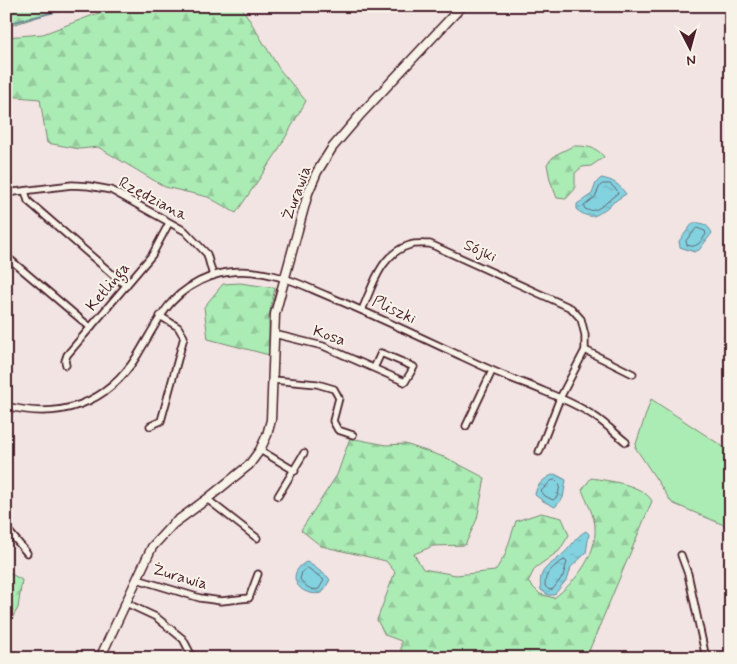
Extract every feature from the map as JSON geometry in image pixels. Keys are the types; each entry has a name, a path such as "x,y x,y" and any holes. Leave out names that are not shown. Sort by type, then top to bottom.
{"street":[{"name":"Żurawia","path":"100,658 152,547 173,524 207,500 249,465 260,450 267,435 271,420 275,314 308,193 317,172 332,148 361,114 462,6"},
{"name":"Rzędziana","path":"6,193 72,185 112,190 185,231 208,254 213,276"},
{"path":"24,191 28,200 126,286"},
{"name":"Ketlinga","path":"66,365 67,355 152,255 169,223"},
{"name":"Sójki","path":"362,310 378,270 394,252 411,244 430,244 571,308 581,319 585,335 585,350"},
{"path":"6,256 91,328"},
{"name":"Pliszki","path":"7,406 26,410 53,412 92,400 107,391 124,374 136,358 160,316 174,299 213,276 232,272 256,272 284,278 362,310 492,371 560,398 596,417 626,442"},
{"path":"150,426 161,421 184,337 178,327 160,316"},
{"name":"Kosa","path":"274,334 323,346 405,382 414,367 381,353 374,368"},
{"path":"539,452 560,398 585,350 633,374"},
{"path":"466,426 492,371"},
{"path":"273,380 317,384 334,389 339,398 333,421 338,430 353,435"},
{"path":"6,422 7,406"},
{"path":"260,450 295,471"},
{"path":"278,496 295,471 304,453"},
{"path":"207,500 257,538"},
{"path":"6,528 27,553"},
{"path":"681,555 688,574 706,658"},
{"name":"Żurawia","path":"137,579 200,598 221,601 249,598 258,574"},
{"path":"126,603 156,618 183,638 193,658"}],"green space":[{"path":"6,6 67,6 66,8 6,27"},
{"path":"117,6 241,6 280,70 306,101 276,154 236,213 208,197 165,187 98,147 80,149 47,143 40,99 6,96 6,37 43,34"},
{"path":"573,146 594,149 604,157 591,166 582,167 575,173 575,189 566,199 557,198 550,180 547,164 555,155"},
{"path":"240,283 275,288 269,316 269,355 208,339 204,307 223,284"},
{"path":"651,399 731,452 731,528 672,503 635,447"},
{"path":"350,438 386,445 405,444 447,458 485,478 477,519 465,545 433,546 414,554 423,569 456,575 495,571 505,555 516,521 541,513 562,518 569,535 559,551 535,568 528,582 540,594 554,598 577,576 584,567 593,548 595,523 582,490 591,478 624,484 647,495 652,501 586,658 406,658 401,652 401,641 385,635 377,620 395,572 386,561 321,546 301,530 337,475"},
{"path":"6,571 22,580 18,608 6,629"}],"water":[{"path":"601,178 615,183 626,194 594,216 586,215 577,210 577,204 592,194 596,183"},
{"path":"693,223 705,225 712,233 699,250 694,252 680,247 679,241"},
{"path":"555,474 566,480 563,498 555,507 535,495 537,488 542,482"},
{"path":"586,531 589,534 586,553 571,567 568,578 554,595 548,595 541,590 540,582 543,572"},
{"path":"306,562 330,580 322,593 314,594 307,592 297,584 295,579 296,573 299,567"}],"waterway":[{"path":"6,24 79,6"}]}
